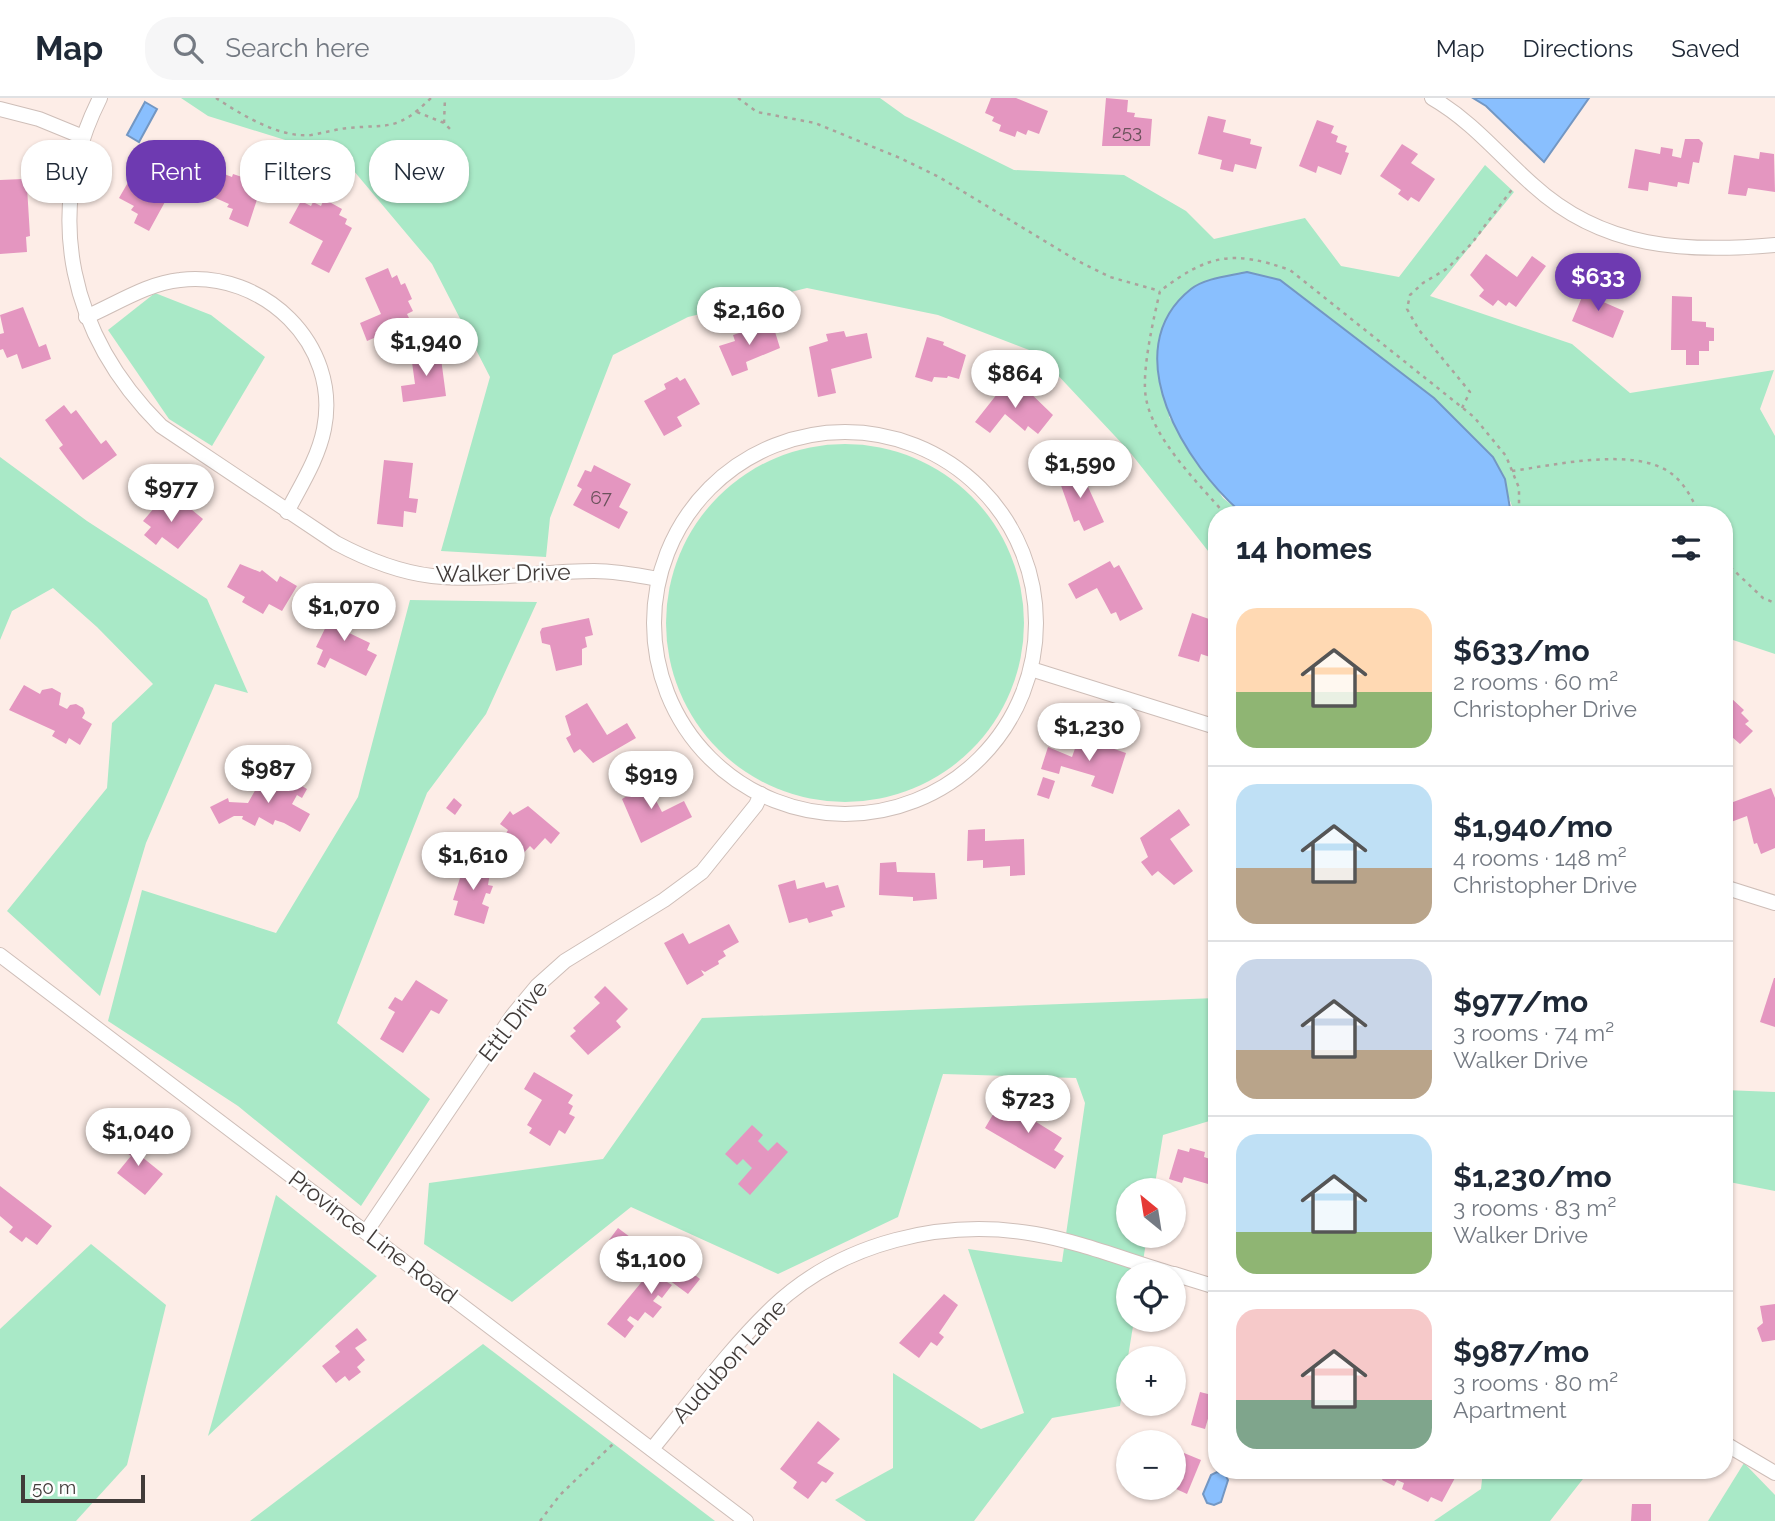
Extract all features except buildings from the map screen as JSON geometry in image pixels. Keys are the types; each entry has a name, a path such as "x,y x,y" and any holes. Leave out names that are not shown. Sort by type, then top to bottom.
{"street":[{"name":"Walker Drive","path":"100,98 83,136 74,169 69,235 74,272 86,317 117,377 161,426 287,512 366,559 432,576 595,571 658,579"},
{"path":"1432,98 1485,136 1522,175 1563,208 1591,224 1654,245 1714,251 1775,245"},
{"path":"0,109 39,118 83,136"},
{"path":"86,317 154,286 200,278 224,281 250,289 290,317 316,356 326,402 325,426 318,450 287,512"},
{"path":"843,432 900,439 951,463 975,482 1012,529 1025,556 1035,599 1036,642 1031,670 1022,698 995,743 953,781 929,794 882,810 852,814 795,807 761,794 716,764 696,742 668,696 654,644 653,617 658,579 679,526 704,494 739,463 787,440 813,434 843,432"},
{"path":"1031,670 1208,725"},
{"name":"Ettl Drive","path":"366,1232 513,1014 537,986 565,961 664,900 702,873 756,806 761,794"},
{"path":"1733,890 1775,903"},
{"name":"Province Line Road","path":"0,955 746,1521"},
{"name":"Audubon Lane","path":"652,1449 752,1328 775,1306 831,1266 900,1238 964,1228 1001,1229 1038,1234 1133,1262"},
{"name":"Audubon Lane","path":"1186,1278 1208,1285"},
{"path":"1733,1448 1775,1473"}],"path":[{"path":"216,98 242,116 282,131 308,135 348,128 386,128 417,112 431,98"},
{"path":"444,123 445,98"},
{"path":"738,98 757,112 815,122 900,158 939,177 1076,260 1110,277 1160,290 1213,260 1253,258 1290,270 1462,408 1506,456 1518,488 1519,506"},
{"path":"417,112 444,123 453,132"},
{"path":"1462,408 1470,392 1419,330 1407,309 1410,295 1423,283 1448,268 1472,243 1522,175"},
{"path":"1160,290 1153,322 1146,398 1160,432 1219,506"},
{"path":"1512,471 1589,460 1643,461 1672,474 1690,495 1695,506"},
{"path":"1733,570 1763,598 1775,603"},
{"path":"540,1521 560,1495 628,1430"}],"green space":[{"path":"181,98 880,98 905,116 1014,170 1124,175 1186,211 1214,239 1305,218 1341,266 1399,277 1485,165 1514,192 1430,296 1572,344 1630,393 1774,370 1760,409 1775,436 1775,654 1733,640 1733,506 1512,506 1493,457 1434,398 1280,280 1169,417 1223,498 1233,506 1208,506 1208,551 1129,451 1037,353 938,315 807,288 688,317 613,355 550,518 546,557 441,551 490,377 432,264 381,203 469,203 469,140 369,140 369,189 355,172 355,140 285,140 208,116"},
{"path":"155,293 211,315 265,357 212,446 169,419 108,330"},
{"path":"845,444 880,448 913,458 944,474 971,497 994,524 1010,555 1020,588 1024,623 1020,658 1010,691 994,722 971,749 944,772 913,788 880,798 845,802 810,798 777,788 746,772 719,749 696,722 680,691 670,658 666,623 670,588 680,555 696,524 719,497 746,474 777,458 810,448"},
{"path":"0,457 87,521 207,599 248,693 215,684 146,843 100,996 7,911 107,788 112,723 153,684 97,627 53,588 12,611 0,640"},
{"path":"410,600 537,602 486,714 427,793 337,1023 430,1099 361,1206 238,1106 108,1021 142,890 276,933 358,797"},
{"path":"1208,998 1208,1121 1163,1135 1156,1178 1116,1178 1116,1248 1145,1248 1143,1262 1116,1262 1116,1332 1132,1332 1130,1346 1116,1346 1116,1407 1052,1418 974,1521 866,1521 835,1500 893,1468 893,1373 981,1429 1024,1413 968,1249 1062,1262 1085,1103 1076,1078 943,1074 898,1217 778,1274 631,1207 512,1302 424,1244 429,1183 603,1159 702,1018"},
{"path":"1733,1090 1775,1092 1775,1191 1733,1183"},
{"path":"276,1195 377,1276 208,1436"},
{"path":"91,1244 166,1305 127,1465 76,1521 0,1521 0,1329"},
{"path":"483,1344 715,1521 250,1521"},
{"path":"1744,1463 1775,1495 1775,1521 1708,1521"},
{"path":"1482,1479 1583,1479 1550,1521 1434,1521 1481,1489"}],"water":[{"path":"1473,98 1589,98 1544,162 1486,106"},
{"path":"145,102 157,109 140,140 127,135"},
{"path":"1247,272 1280,280 1434,398 1493,457 1505,479 1510,506 1235,506 1200,468 1181,439 1167,407 1158,375 1158,344 1169,315 1191,289 1210,280"},
{"path":"1209,1479 1228,1479 1221,1502 1214,1505 1207,1503 1203,1494"}]}
